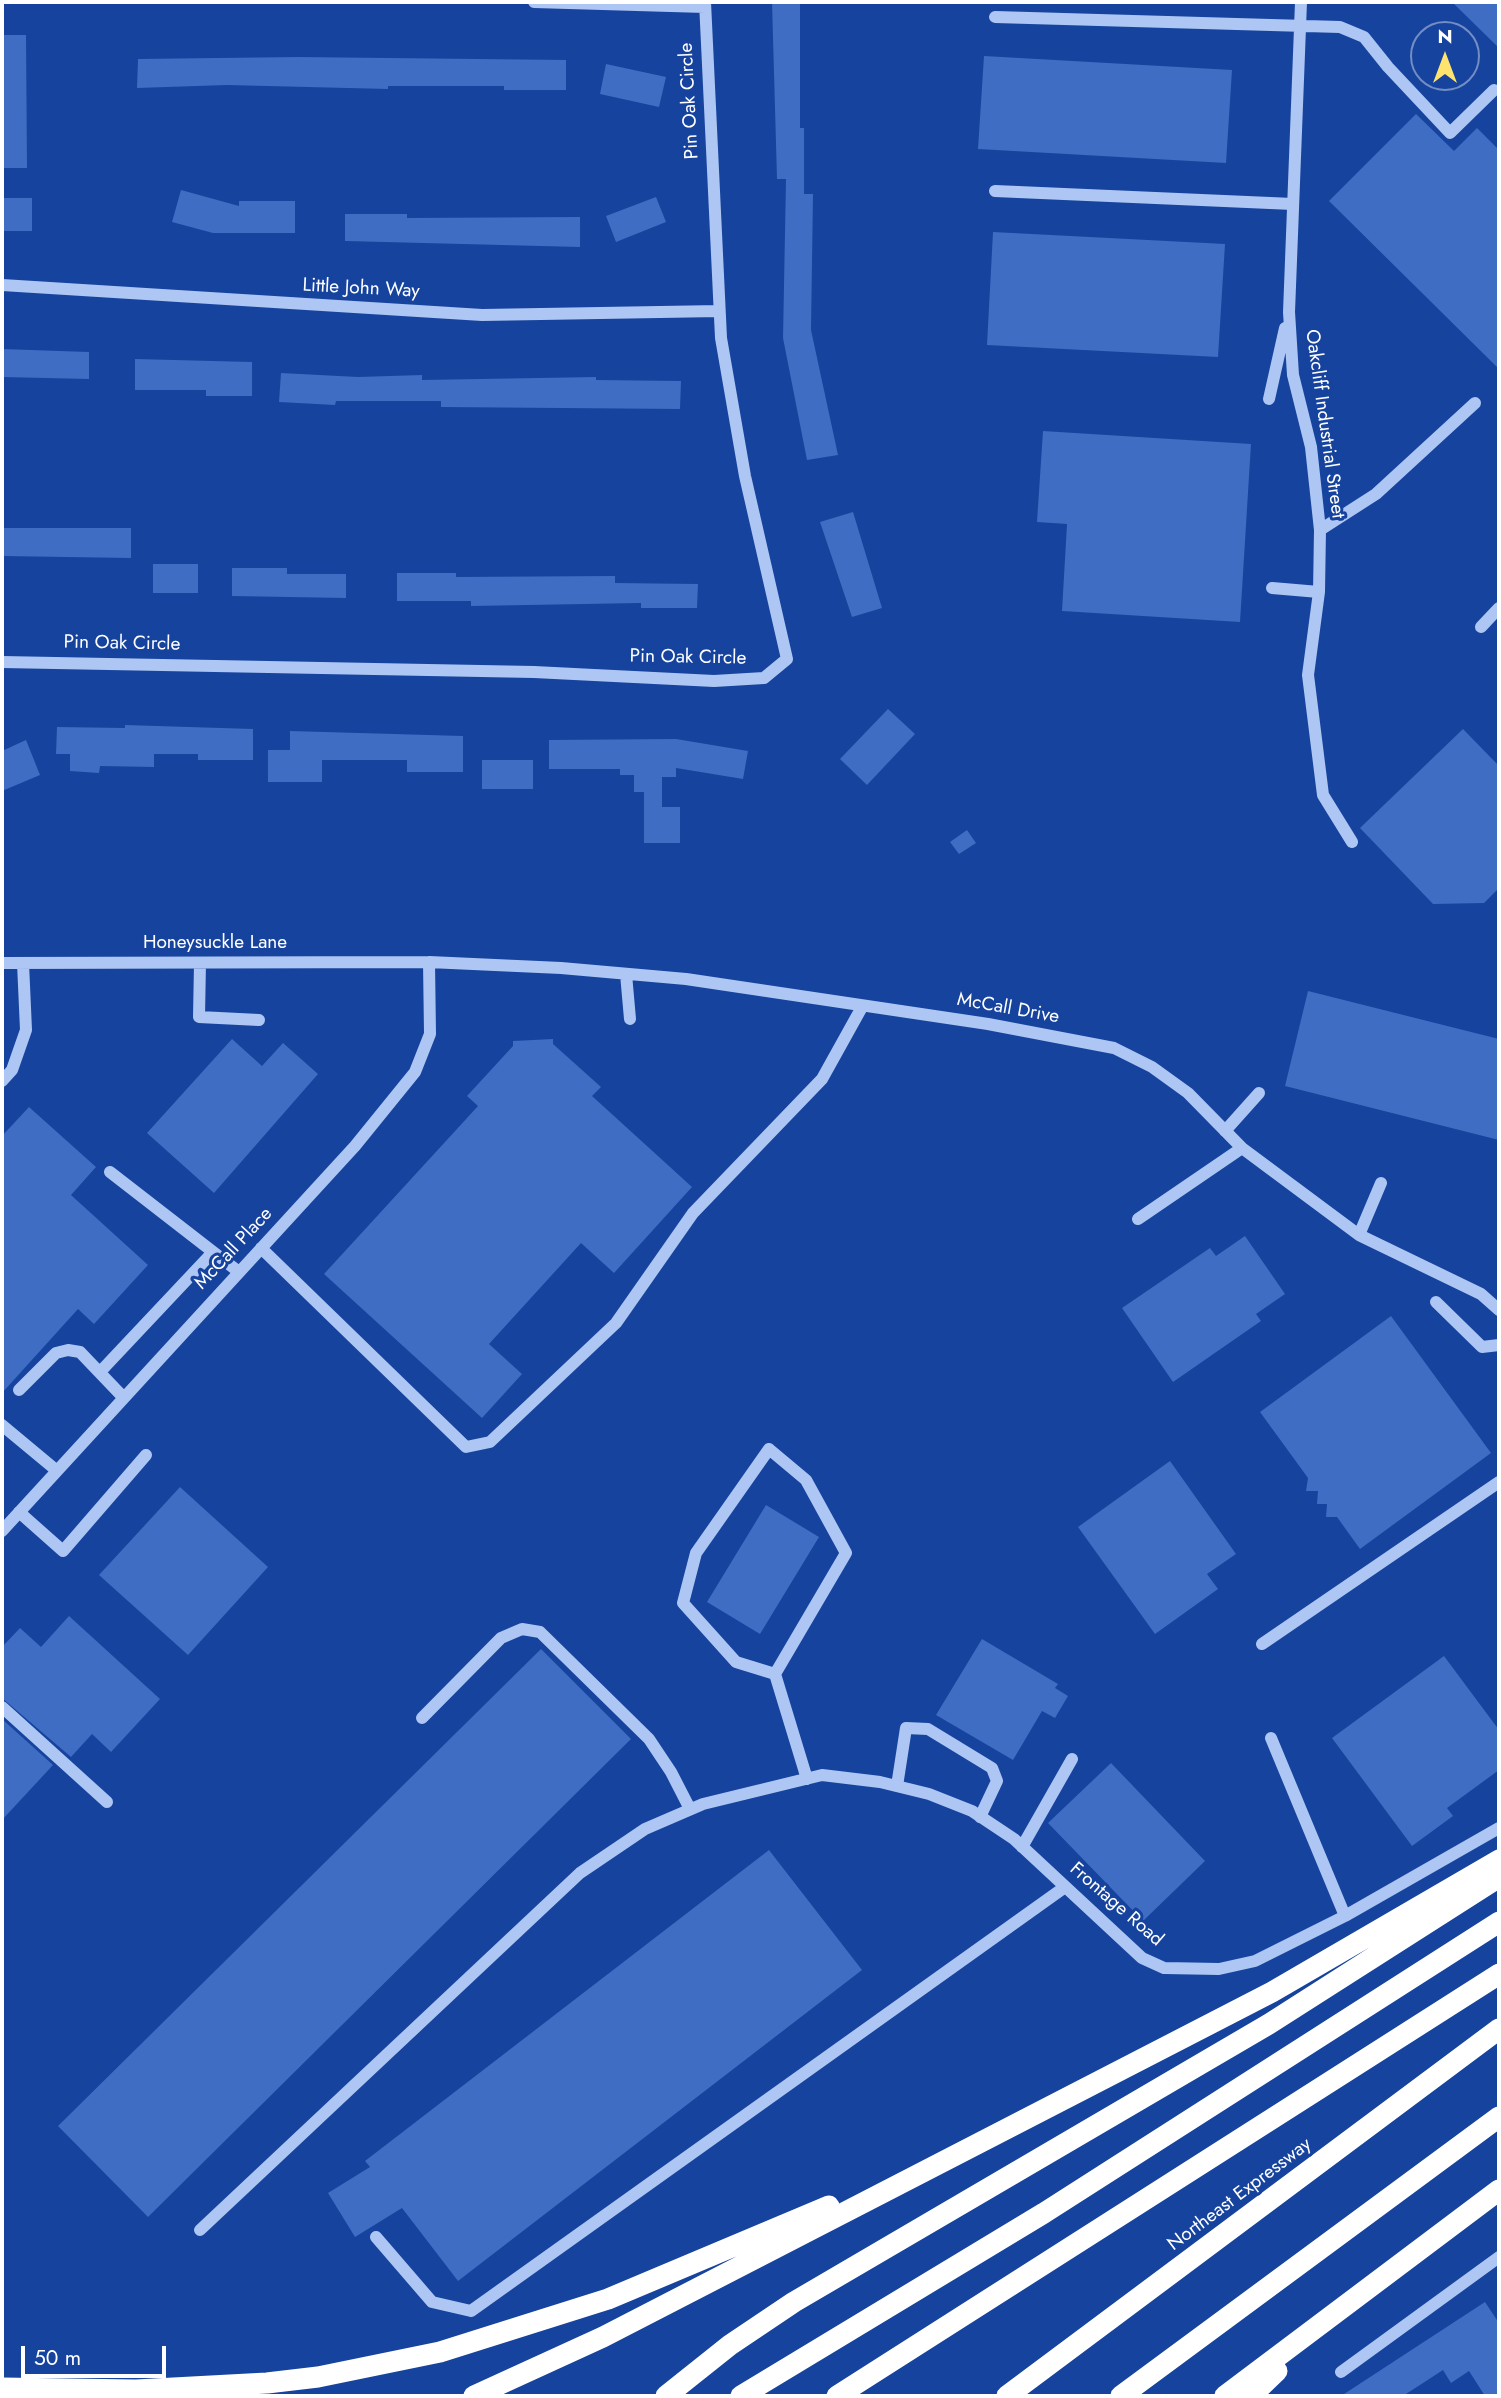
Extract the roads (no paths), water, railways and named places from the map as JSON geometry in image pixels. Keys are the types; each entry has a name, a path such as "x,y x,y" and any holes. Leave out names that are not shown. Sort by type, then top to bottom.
{"highway":[{"path":"474,2396 603,2337 1272,1992 1499,1860"},
{"path":"666,2395 730,2345 794,2302 1269,2024 1499,1877"},
{"path":"741,2396 1044,2213 1499,1922"},
{"path":"837,2396 1499,1974"},
{"name":"Northeast Expressway","path":"1007,2396 1499,2029"},
{"path":"1121,2396 1499,2117"},
{"path":"2,2389 136,2390 267,2383 318,2377 440,2352 608,2299 970,2147"},
{"path":"1225,2396 1499,2190"},
{"path":"1251,2396 1358,2295"}],"street":[{"path":"534,2 705,4"},
{"name":"Oakcliff Industrial Street","path":"1301,2 1289,312 1293,375 1311,447 1320,530 1319,592 1308,675 1323,795 1352,842"},
{"name":"Pin Oak Circle","path":"2,662 534,672 714,681 764,678 787,659 744,476 719,311 705,4"},
{"path":"995,17 1340,27 1364,37 1450,133 1494,90"},
{"path":"995,191 1293,204"},
{"name":"Little John Way","path":"2,285 482,315 719,311"},
{"path":"1269,399 1289,312"},
{"path":"1320,530 1376,494 1475,403"},
{"path":"1272,588 1319,592"},
{"path":"1481,627 1499,608"},
{"name":"Honeysuckle Lane","path":"2,963 429,962"},
{"name":"McCall Drive","path":"429,962 686,979 988,1024 1114,1048 1152,1067 1188,1093 1242,1148 1359,1235 1481,1294 1499,1310"},
{"name":"McCall Place","path":"2,1531 355,1146 415,1072 430,1034 429,962"},
{"path":"2,1081 12,1070 26,1030 23,963"},
{"path":"200,963 199,1017 259,1020"},
{"path":"626,974 630,1019"},
{"path":"261,1248 466,1447 490,1442 616,1323 693,1213 822,1079 862,1007"},
{"path":"1225,1131 1259,1093"},
{"path":"1139,1219 1242,1148"},
{"path":"110,1172 239,1272"},
{"path":"1359,1235 1381,1183"},
{"path":"100,1372 213,1252"},
{"path":"1436,1302 1482,1347 1499,1345"},
{"path":"19,1390 60,1351 80,1352 123,1397"},
{"path":"2,1425 56,1471"},
{"path":"775,1674 736,1662 683,1603 696,1553 769,1449 806,1480 846,1553 775,1674 807,1779"},
{"path":"19,1512 63,1551 146,1455"},
{"path":"1262,1644 1499,1482"},
{"path":"422,1718 501,1638 522,1629 540,1632 649,1739 671,1772 690,1809"},
{"path":"2,1707 107,1802"},
{"path":"897,1786 906,1728 928,1729 992,1768 997,1781 979,1817"},
{"path":"1271,1738 1345,1916"},
{"path":"1022,1847 1072,1759"},
{"name":"Frontage Road","path":"200,2230 580,1873 645,1829 703,1804 822,1776 897,1786 929,1794 979,1817 1022,1847 1142,1958 1164,1968 1219,1969 1255,1961 1345,1916 1499,1828"},
{"path":"376,2237 432,2302 471,2311 1065,1887"},
{"path":"1341,2372 1499,2257"}]}
